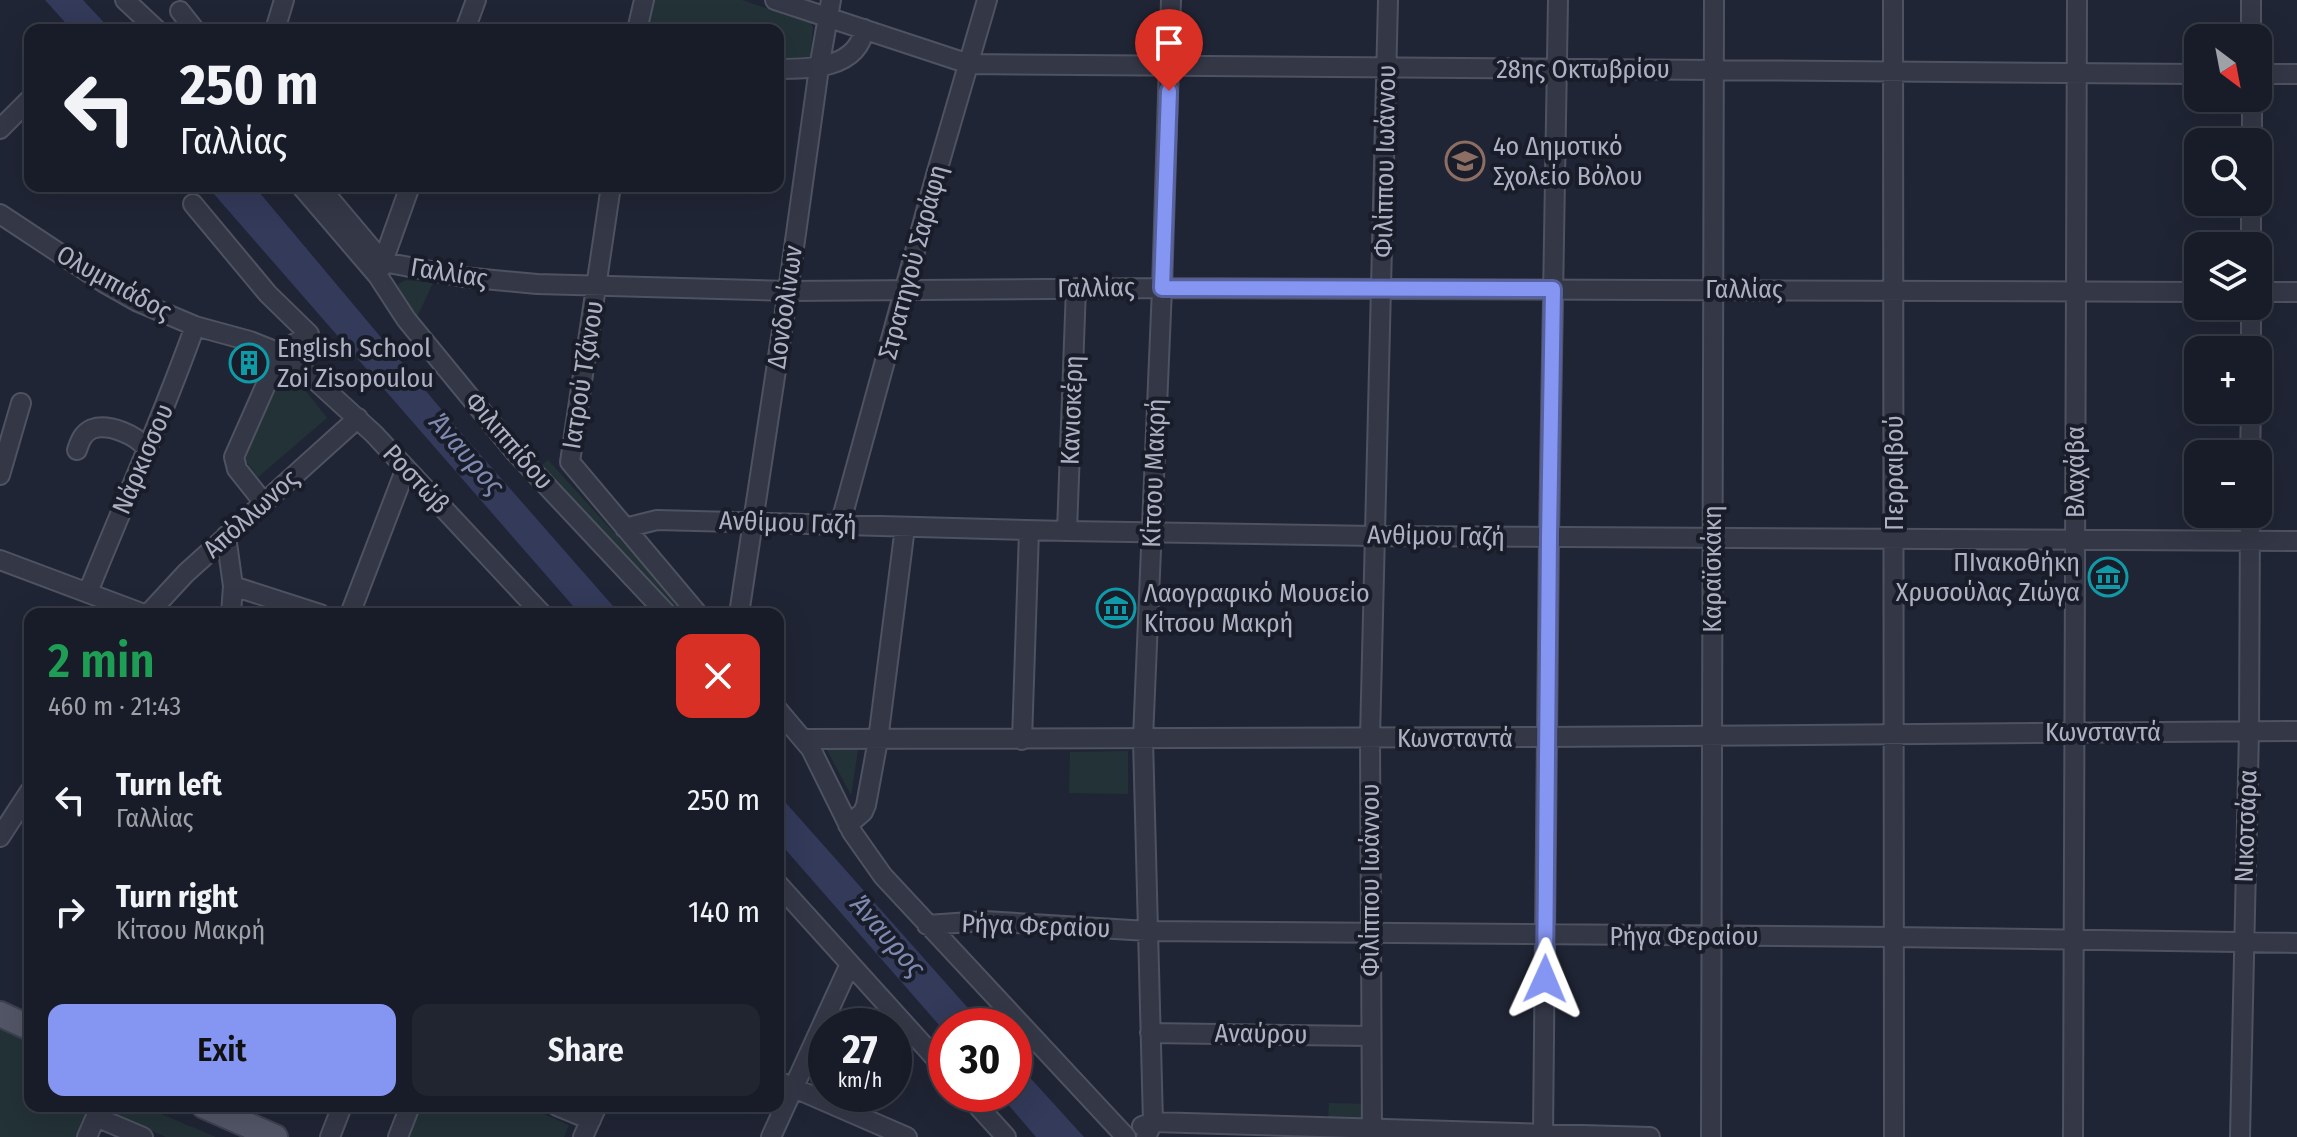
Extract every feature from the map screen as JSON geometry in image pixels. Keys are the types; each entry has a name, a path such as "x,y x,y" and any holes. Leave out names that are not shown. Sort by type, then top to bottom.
{"main road":[{"path":"0,1014 24,1025"},
{"path":"218,1112 275,1137"}],"street":[{"path":"125,0 151,24"},
{"path":"277,24 284,0"},
{"path":"467,24 476,0"},
{"path":"638,24 644,0"},
{"name":"28ης Οκτωβρίου","path":"775,0 829,9 864,29 969,64 2184,74"},
{"name":"Στρατηγού Σαράφη","path":"840,525 987,0"},
{"name":"Κίτσου Μακρή","path":"1150,1129 1143,739 1171,0"},
{"name":"Φιλίππου Ιωάννου","path":"1372,1133 1370,738 1388,0"},
{"path":"1543,1135 1558,0"},
{"name":"Καραϊσκάκη","path":"1711,1137 1714,0"},
{"name":"Περραιβού","path":"1893,0 1894,1137"},
{"name":"Βλαχάβα","path":"2073,1137 2077,0"},
{"path":"2251,0 2251,24"},
{"name":"Δονδολίνων","path":"740,608 829,9"},
{"path":"180,11 190,24"},
{"path":"784,69 830,65 856,48 862,40 864,29"},
{"path":"2272,74 2297,74"},
{"path":"0,129 24,105"},
{"name":"Φιλιππίδου","path":"307,192 380,269 406,319 515,452 661,608"},
{"name":"Γαλλίας","path":"323,192 380,269 596,287 788,291 1382,288 2184,292"},
{"path":"380,269 408,192"},
{"name":"Ιατρού Τζάνου","path":"610,192 570,462 693,608"},
{"path":"193,204 268,294 309,334 280,353 234,457 237,469 264,503"},
{"name":"Ολυμπιάδος","path":"0,214 136,301 195,326 280,353"},
{"name":"Κανισκέρη","path":"1067,531 1076,288"},
{"path":"2272,292 2297,292"},
{"name":"Νάρκισσου","path":"88,592 169,398 195,326"},
{"name":"Ροστώβ","path":"280,353 358,418 533,608"},
{"path":"0,475 21,403"},
{"name":"Απόλλωνος","path":"152,608 226,536 358,418"},
{"path":"77,450 81,438 90,430 101,428 126,434 146,448"},
{"path":"352,608 406,468"},
{"name":"Ανθίμου Γαζή","path":"625,528 657,520 1029,531 1376,536 2297,541"},
{"path":"848,825 863,812 866,805 878,740 905,527"},
{"name":"Νικοτσάρα","path":"2240,1137 2250,528"},
{"path":"1022,740 1029,531"},
{"path":"226,536 233,586 231,608"},
{"path":"0,560 130,608"},
{"path":"233,586 301,608"},
{"path":"784,717 804,739 848,825 883,876 1125,1136 1150,1129 1650,1137"},
{"name":"Κωνσταντά","path":"804,739 2297,731"},
{"path":"0,837 24,800"},
{"path":"784,891 928,1050"},
{"name":"Ρήγα Φεραίου","path":"927,925 985,921 1148,931 2297,943"},
{"path":"850,964 786,1084 907,1137"},
{"name":"Αναύρου","path":"1150,1033 1371,1036"},
{"path":"87,1137 98,1112"},
{"path":"100,1112 143,1137"},
{"path":"330,1137 340,1112"},
{"path":"398,1137 408,1112"},
{"path":"570,1112 590,1121"},
{"path":"771,1137 778,1112"},
{"path":"983,1112 1006,1137"}],"shaded area":[{"path":"652,0 742,0 810,23 813,27 810,60 784,62 784,24 647,24"},
{"path":"406,280 433,283 418,315 398,291 398,284"},
{"path":"283,375 305,390 327,418 258,477 243,457"},
{"path":"548,460 683,608 674,608 540,466"},
{"path":"828,747 858,750 851,795 827,750"},
{"path":"1128,751 1128,794 1069,793 1070,752"},
{"path":"0,1023 24,1034 24,1112 88,1112 78,1137 0,1137"},
{"path":"1329,1103 1365,1104 1364,1122 1328,1121"},
{"path":"115,1112 156,1112 216,1137 166,1137 114,1115"},
{"path":"417,1112 539,1112 569,1125 564,1137 407,1137"}],"water":[{"path":"45,0 83,0 105,24 67,24"},
{"name":"Άναυρος","path":"212,192 259,192 457,428 615,608 575,608"},
{"name":"Άναυρος","path":"784,801 968,1008 928,1008 928,1012 784,848"},
{"path":"1032,1080 1084,1137 1036,1137 1014,1112 1032,1112"}],"place":[{"name":"4ο Δημοτικό Σχολείο Βόλου","path":"1465,161"},
{"name":"English School Zoi Zisopoulou","path":"249,363"},
{"name":"ΠΙνακοθήκη Χρυσούλας Ζιώγα","path":"2108,577"},
{"name":"Λαογραφικό Μουσείο Κίτσου Μακρή","path":"1116,608"}],"route":[{"path":"1169,91 1162,288 1553,289 1545,979"}]}
